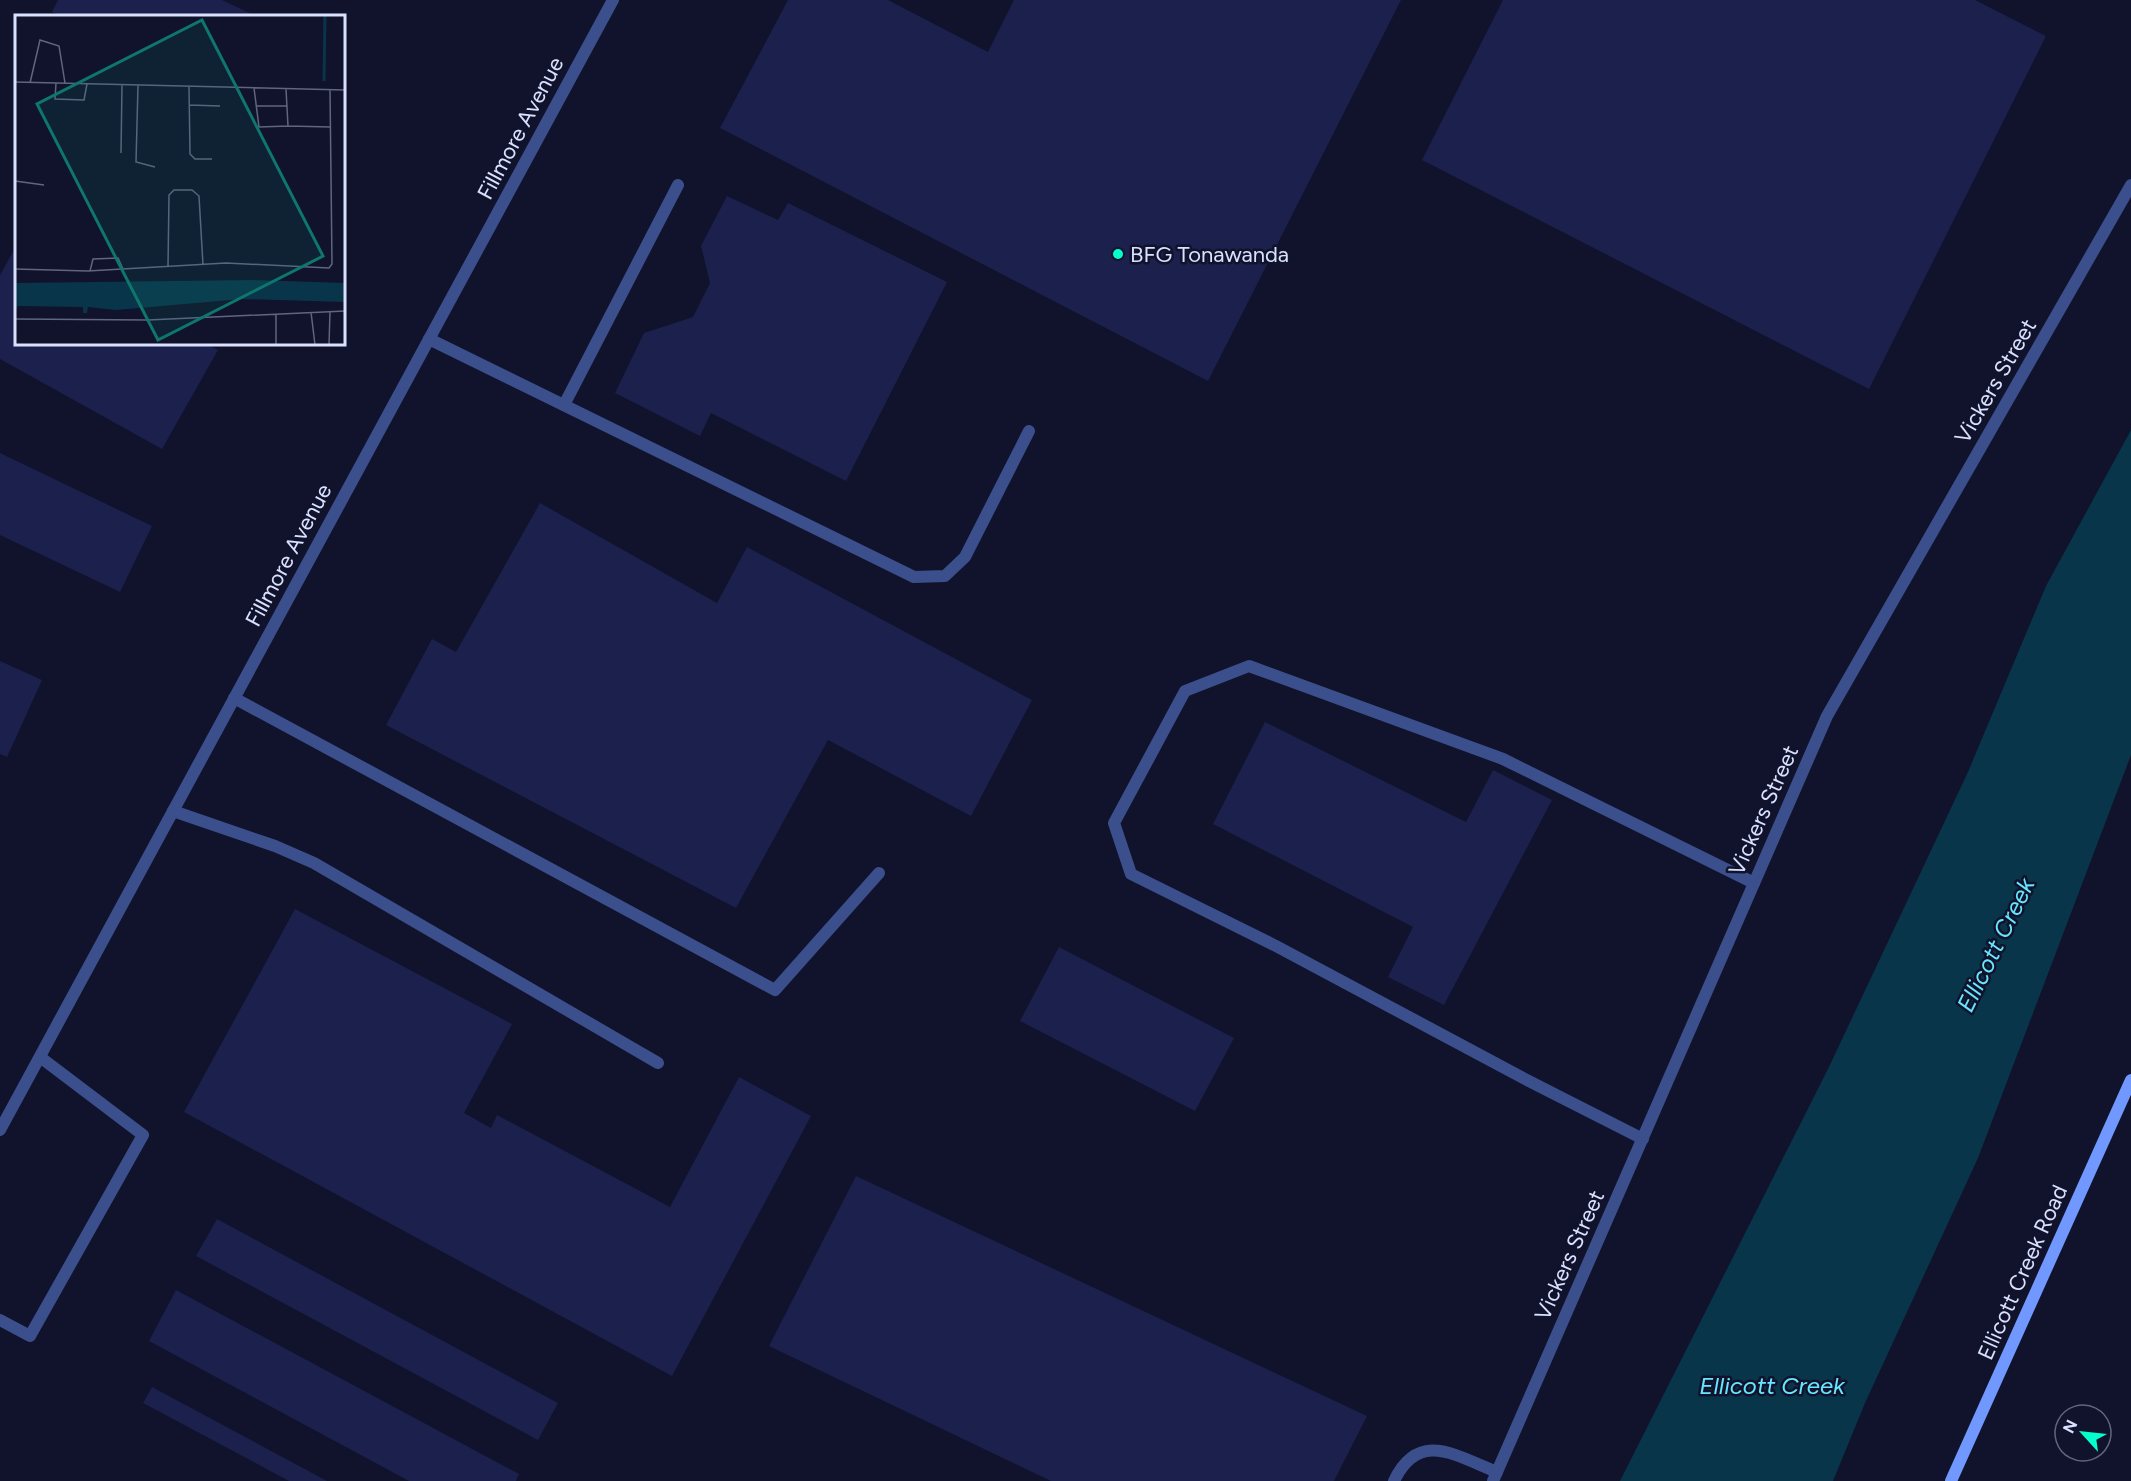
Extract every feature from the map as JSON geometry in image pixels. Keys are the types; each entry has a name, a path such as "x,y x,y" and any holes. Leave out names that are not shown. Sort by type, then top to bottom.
{"street":[{"name":"Fillmore Avenue","path":"0,1130 613,0"},
{"path":"564,405 678,184"},
{"name":"Vickers Street","path":"1495,1476 1827,716 2131,185"},
{"path":"429,339 914,577 945,576 965,557 1029,431"},
{"path":"1643,1139 1525,1079 1276,946 1131,874 1114,824 1185,691 1249,666 1503,759 1754,882"},
{"path":"234,698 775,990 879,873"},
{"path":"173,811 275,846 314,863 658,1062"},
{"path":"0,1320 30,1336 143,1135 40,1057"},
{"name":"Ellicott Creek Road","path":"1951,1481 2131,1080"},
{"path":"1394,1481 1401,1466 1418,1453 1437,1449 1495,1476"}],"water":[{"name":"Ellicott Creek","path":"2131,430 2131,755 1978,1158 1865,1403 1833,1481 1620,1481 1828,1069 1968,772 2046,586"}],"building":[{"path":"58,0 222,0 254,15 59,15 52,12"},
{"name":"BFG Tonawanda","path":"788,0 888,0 988,52 1014,0 1401,0 1208,381 720,128"},
{"path":"1503,0 1975,0 2046,36 1869,389 1422,160"},
{"path":"727,196 778,220 788,203 947,282 846,481 711,413 700,436 615,393 644,333 693,317 710,283 701,246"},
{"path":"15,248 15,345 209,345 218,350 162,449 0,359 0,275"},
{"path":"0,453 152,526 120,592 0,535"},
{"path":"540,503 717,603 747,547 1032,700 971,816 828,740 736,908 386,725 432,639 456,652"},
{"path":"0,661 42,680 7,757 0,754"},
{"path":"1265,722 1466,822 1493,770 1552,800 1444,1005 1388,977 1413,927 1213,824"},
{"path":"295,909 512,1024 464,1113 491,1128 497,1115 670,1207 739,1077 811,1116 672,1376 184,1112"},
{"path":"1059,947 1234,1038 1195,1111 1020,1021"},
{"path":"856,1176 1367,1416 1334,1481 1051,1481 769,1346"},
{"path":"217,1219 558,1403 538,1440 196,1256"},
{"path":"176,1290 519,1474 516,1481 409,1481 149,1341"},
{"path":"152,1387 327,1481 289,1481 143,1403"}],"place":[{"name":"BFG Tonawanda","path":"1118,254"}]}
